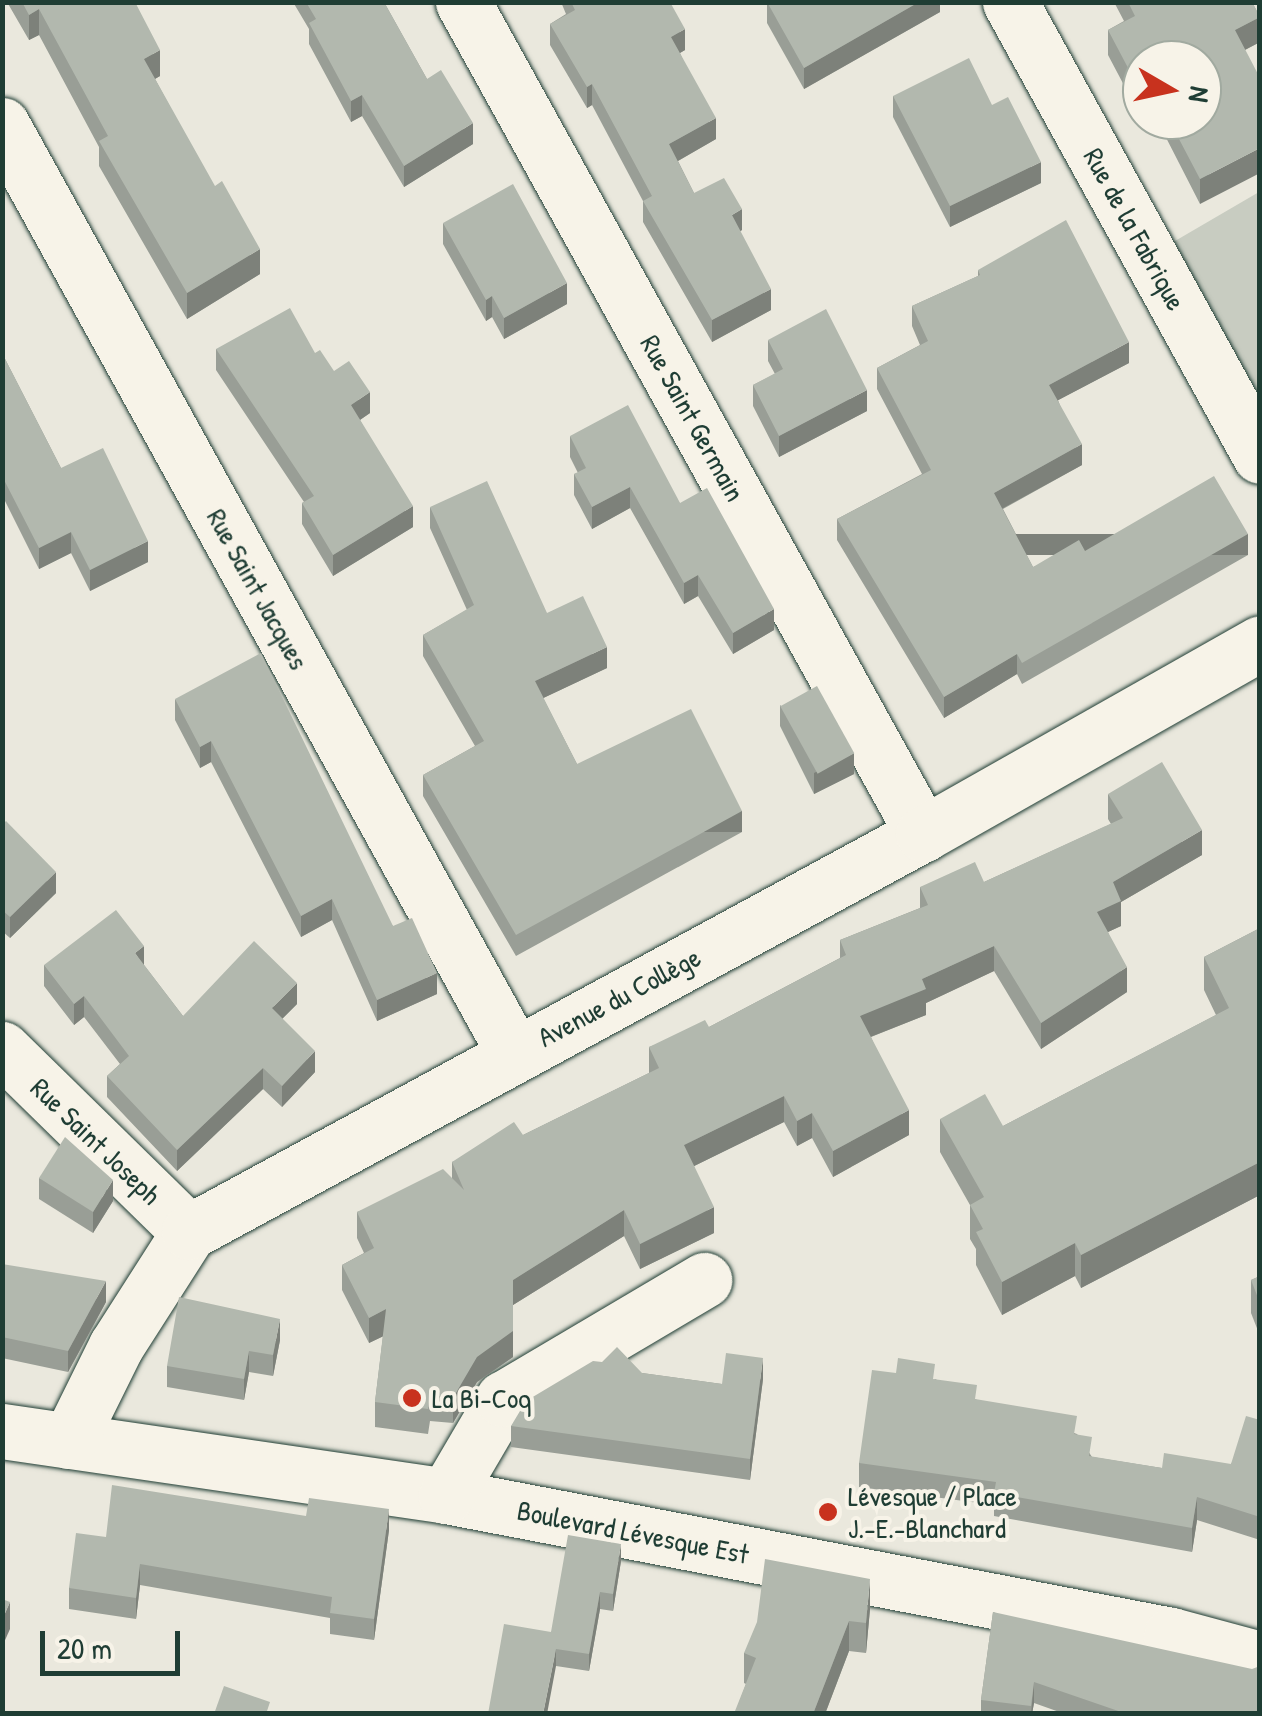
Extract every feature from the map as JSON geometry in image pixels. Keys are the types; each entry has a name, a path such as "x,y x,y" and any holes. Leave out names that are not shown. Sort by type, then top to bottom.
{"street":[{"name":"Rue Saint Germain","path":"463,2 923,834"},
{"name":"Rue de la Fabrique","path":"1010,2 1260,456"},
{"name":"Rue Saint Jacques","path":"2,125 514,1053"},
{"name":"Avenue du Collège","path":"69,1441 116,1346 189,1232 923,834 1260,643"},
{"name":"Rue Saint Joseph","path":"2,1049 189,1232"},
{"path":"446,1496 503,1399 704,1280"},
{"name":"Boulevard Lévesque Est","path":"2,1430 446,1496 1171,1636 1260,1658"}],"shaded area":[{"path":"1259,192 1259,481 1139,262"}],"building":[{"path":"22,2 135,2 160,50 144,59 215,186 222,181 260,249 187,293 99,141 108,136 39,9 29,15"},
{"path":"306,2 384,2 427,79 441,70 473,123 404,166 362,95 351,101 309,23 316,19"},
{"path":"571,2 670,2 685,29 671,37 716,118 669,144 694,193 724,178 742,209 732,215 771,289 712,320 643,201 652,196 592,84 587,87 550,24 575,10"},
{"path":"767,2 919,2 804,68"},
{"path":"1128,2 1252,2 1260,17 1235,30 1260,78 1260,148 1200,179 1180,140 1222,140 1222,40 1122,40 1122,56 1108,30 1135,16"},
{"path":"969,58 992,105 1008,97 1041,162 950,206 893,96"},
{"path":"513,184 567,283 504,318 492,296 486,300 443,223"},
{"path":"1066,220 1129,342 1049,385 1082,444 994,493 1033,567 1079,540 1085,551 1214,476 1248,534 1022,663 1017,654 944,697 837,519 931,470 877,368 928,341 912,306 980,275 978,270"},
{"path":"290,308 315,353 320,350 334,371 349,361 370,392 351,405 413,506 333,555 302,503 314,496 216,349"},
{"path":"826,309 867,390 779,436 753,385 783,369 768,340"},
{"path":"2,353 61,468 103,448 148,541 90,570 71,532 39,548 2,476"},
{"path":"628,405 680,503 707,488 774,609 733,633 698,575 684,583 630,487 592,507 574,474 586,468 570,436"},
{"path":"487,481 547,613 583,596 607,647 535,681 577,764 691,709 742,811 516,935 423,775 484,741 423,635 474,605 430,507"},
{"path":"261,653 393,926 412,918 437,973 377,1000 332,899 301,916 211,741 200,747 175,699"},
{"path":"817,686 854,753 818,774 780,706"},
{"path":"1162,762 1202,830 1113,882 1121,901 1097,912 1127,967 1041,1023 994,946 922,979 926,989 860,1016 909,1110 833,1151 812,1113 797,1121 784,1096 684,1145 714,1207 640,1244 624,1210 513,1280 513,1331 477,1357 453,1398 430,1395 428,1409 375,1402 386,1309 369,1318 342,1265 374,1248 357,1212 443,1169 464,1190 452,1162 514,1122 523,1135 659,1068 649,1047 705,1020 709,1027 846,955 840,940 928,905 920,887 975,862 984,882 1123,818 1108,794"},
{"path":"6,821 56,872 10,917 2,910 2,825"},
{"path":"116,910 144,946 135,953 183,1016 254,941 297,983 272,1008 315,1051 282,1086 263,1068 177,1150 107,1076 129,1056 84,996 74,1004 44,965"},
{"path":"1260,928 1260,1166 1258,1163 1081,1255 1075,1243 1002,1282 976,1232 983,1229 970,1205 984,1197 940,1119 985,1094 1003,1126 1229,1008 1204,957"},
{"path":"65,1137 113,1180 93,1212 39,1178"},
{"path":"2,1264 106,1281 68,1351 2,1337"},
{"path":"1260,1276 1260,1303 1251,1280"},
{"path":"179,1297 280,1319 273,1355 249,1351 244,1379 167,1366"},
{"path":"617,1347 642,1373 722,1384 726,1353 763,1358 750,1459 511,1426 526,1401 593,1361 602,1362"},
{"path":"898,1358 935,1364 933,1379 977,1385 975,1399 1077,1416 1074,1434 1092,1437 1089,1456 1162,1468 1164,1453 1231,1464 1246,1416 1260,1420 1260,1517 1197,1497 1192,1528 994,1493 996,1482 859,1463 872,1370 896,1373"},
{"path":"112,1485 306,1516 309,1498 389,1509 374,1619 330,1613 332,1597 140,1564 136,1598 69,1588 76,1533 106,1537"},
{"path":"568,1535 621,1544 613,1594 600,1592 589,1654 556,1649 543,1714 488,1714 504,1624 551,1632"},
{"path":"765,1559 870,1579 866,1623 849,1621 813,1714 735,1711 756,1658 744,1653 757,1622"},
{"path":"2,1599 10,1602 2,1620"},
{"path":"993,1612 1252,1669 1260,1666 1260,1714 1127,1714 1034,1682 1031,1706 981,1700"},
{"path":"224,1686 270,1702 266,1714 214,1714"}],"place":[{"name":"La Bi-Coq","path":"412,1398"},
{"name":"Lévesque / Place J.-E.-Blanchard","path":"828,1512"}]}
